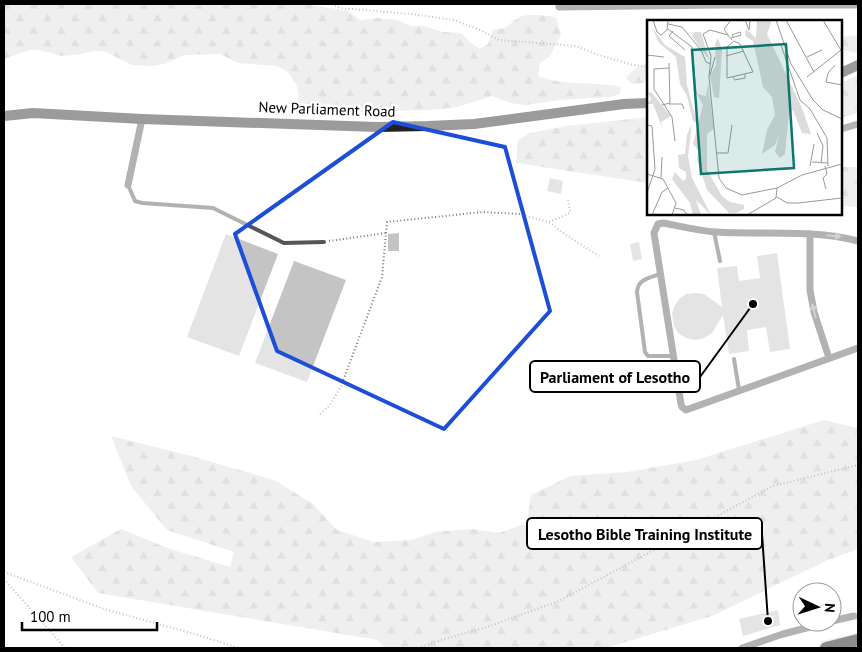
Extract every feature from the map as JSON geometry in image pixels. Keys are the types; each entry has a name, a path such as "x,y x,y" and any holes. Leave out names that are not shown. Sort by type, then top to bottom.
{"highway":[{"path":"826,648 858,640"}],"street":[{"path":"559,7 858,5"},
{"path":"842,73 858,65"},
{"name":"New Parliament Road","path":"4,116 33,113 142,120 334,126 428,126 474,124 624,104 647,103"},
{"path":"128,185 142,120"},
{"path":"842,129 858,124"},
{"path":"858,241 840,236 810,234 714,232 663,224 658,224 654,233 682,408 686,410 858,348"},
{"path":"810,234 810,290 814,312 829,358"},
{"path":"842,619 854,616"},
{"path":"742,648 792,632"}],"lane":[{"path":"128,185 135,200 142,203 213,208 284,243 324,242"},
{"path":"714,232 720,261"},
{"path":"660,274 641,281 637,286 645,352 648,356 655,357 674,356"},
{"path":"734,359 739,390"}],"path":[{"path":"332,4 340,8 454,20 499,40 576,46 629,64 647,67"},
{"path":"549,222 570,213 568,199"},
{"path":"320,414 330,406 341,386 382,277 387,222 483,212 519,214 549,222 599,256"},
{"path":"324,242 386,232"},
{"path":"418,648 490,626 559,601 773,486 858,465"},
{"path":"4,572 107,610 239,648"},
{"path":"4,580 65,648"}],"highlighted area":[{"path":"393,122 505,147 550,311 444,429 277,351 235,234"}],"green space":[{"path":"4,4 306,4 348,11 360,20 377,18 397,20 411,26 424,26 443,32 461,33 480,49 488,44 493,29 506,27 520,17 533,15 556,17 561,35 550,56 540,63 538,76 559,82 621,87 620,94 610,97 560,100 526,105 510,103 492,96 457,107 432,110 361,112 330,117 305,113 297,102 299,95 297,86 288,72 277,66 238,63 220,54 184,55 164,64 153,66 132,65 104,51 62,56 39,50 29,50 4,59"},
{"path":"858,35 858,52 842,50 842,37"},
{"path":"647,63 647,79 643,83 632,84 626,78 632,71"},
{"path":"858,75 858,113 842,118 842,83"},
{"path":"647,117 647,183 516,163 518,140 530,133 566,126"},
{"path":"842,167 858,167 858,207 842,206"},
{"path":"824,420 858,428 858,549 828,560 712,616 606,648 384,648 378,640 98,593 71,557 121,529 170,549 230,567 234,552 167,530 131,486 111,436 191,456 274,480 313,504 337,530 374,542 411,540 435,532 472,529 499,533 527,523 531,495 570,476 627,472 696,460"}],"building":[{"path":"550,178 563,181 561,194 547,191"},
{"path":"399,233 399,251 388,251 388,234"},
{"path":"226,234 278,254 239,356 187,337"},
{"path":"639,242 642,259 633,261 630,244"},
{"path":"777,253 790,349 770,352 766,327 747,330 749,351 729,354 723,315 712,333 704,338 695,340 686,338 678,333 674,326 672,314 679,299 686,294 704,294 722,307 717,268 737,266 739,281 760,278 757,256"},
{"path":"294,261 346,280 307,382 255,363"},
{"path":"778,610 780,625 743,636 739,619"}],"place":[{"name":"Parliament of Lesotho","path":"753,304"},
{"name":"Lesotho Bible Training Institute","path":"768,621"}]}
